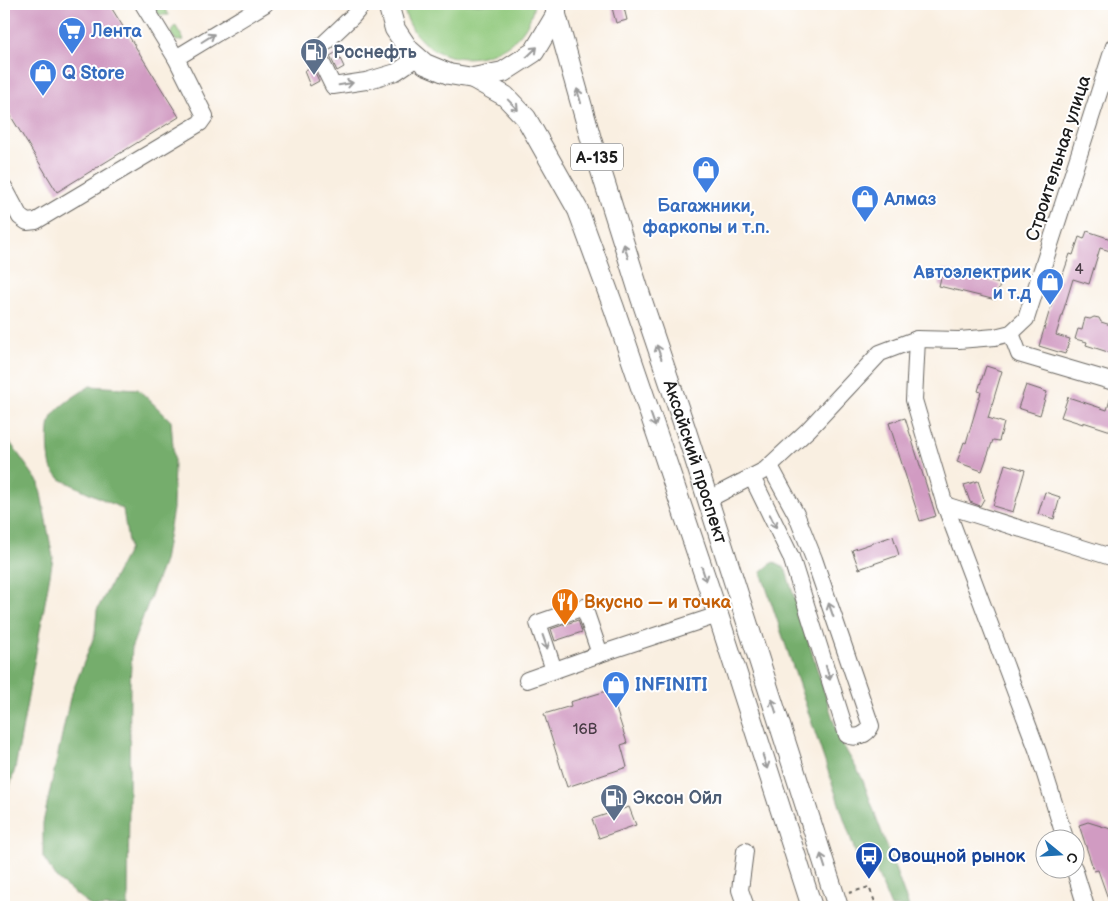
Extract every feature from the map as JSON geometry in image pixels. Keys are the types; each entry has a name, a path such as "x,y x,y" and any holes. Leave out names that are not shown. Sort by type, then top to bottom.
{"main road":[{"path":"388,4 395,29 409,50 426,64 449,74 473,78 502,72 534,52 556,9"},
{"name":"Аксайский проспект","path":"556,9 591,139 638,289 837,903"},
{"name":"Аксайский проспект","path":"473,78 505,96 526,118 578,210 614,308 718,615 812,907"}],"street":[{"path":"4,187 20,217 27,222 36,221 200,123 204,116 176,58 143,4"},
{"path":"176,58 265,4"},
{"path":"363,4 353,16 316,50 333,86 366,81 396,72 418,57"},
{"name":"Строительная улица","path":"1011,333 1026,319 1111,70 1114,46"},
{"path":"707,500 770,466 808,430 880,353 917,339 959,340 995,337 1011,333 1019,354 1114,382"},
{"path":"917,339 914,400 946,505 1038,752 1062,828"},
{"path":"752,477 791,557 847,734 851,737 860,736 869,731 870,726 814,559 796,514 770,466"},
{"path":"946,505 1114,558"},
{"path":"554,670 538,623 584,607 600,654"},
{"path":"527,680 718,615"},
{"path":"744,851 740,890 746,907"},
{"path":"1077,878 1086,907"}],"path":[{"path":"837,903 869,886 876,907"}],"green space":[{"path":"157,4 162,4 169,15 160,15 156,12"},
{"path":"402,4 534,4 529,22 519,36 505,47 489,54 471,58 454,57 437,51 422,41 407,19"},
{"path":"175,25 184,40 176,41 171,34"},
{"path":"90,386 138,389 171,421 174,459 173,509 164,561 132,646 128,907 92,907 58,880 43,857 43,823 70,698 95,634 97,610 129,549 123,509 60,479 52,470 48,442 51,419 70,399"},
{"path":"4,434 39,483 53,558 15,769 4,805"},
{"path":"773,562 785,568 839,738 862,778 909,907 891,907 875,868 861,869 761,572"}],"building":[{"name":"Лента","path":"4,4 109,4 179,117 57,192 4,105"},
{"path":"611,4 623,4 627,20 616,23"},
{"path":"337,52 344,67 337,71 330,56"},
{"path":"312,66 319,81 310,86 304,71"},
{"path":"1087,231 1114,240 1114,252 1100,248 1089,284 1073,279 1056,335 1070,339 1065,354 1039,346 1059,279 1061,280 1070,254 1073,255 1079,237 1084,239"},
{"path":"943,269 1000,284 996,300 939,286"},
{"path":"1094,317 1099,318 1101,322 1114,326 1114,354 1086,345 1087,342 1075,339 1078,329 1082,330 1085,318 1090,319"},
{"path":"986,366 1002,371 988,418 1004,423 999,441 993,440 982,471 957,462 964,442 966,443 981,392 978,391"},
{"path":"1026,385 1047,392 1040,415 1018,408"},
{"path":"1112,393 1114,393 1114,432 1061,417 1068,397 1107,410"},
{"path":"905,418 936,516 920,521 889,423"},
{"path":"1005,464 1025,470 1013,512 993,506"},
{"path":"978,481 984,499 980,506 970,502 964,485"},
{"path":"1045,492 1060,497 1054,519 1038,514"},
{"path":"893,536 899,555 859,569 852,550"},
{"path":"578,620 582,632 555,641 551,629"},
{"path":"610,690 627,743 621,745 627,767 567,787 544,714 571,706 570,702"},
{"name":"Эксон Ойл","path":"629,807 636,825 599,838 592,819"},
{"path":"1088,822 1114,830 1114,907 1111,907 1098,870 1094,871 1086,846 1086,828 1080,828 1079,825"}],"place":[{"name":"Лента","path":"72,55"},
{"name":"Роснефть","path":"314,76"},
{"name":"Q Store","path":"43,97"},
{"name":"Багажники, фаркопы и т.п.","path":"706,194"},
{"name":"Алмаз","path":"865,223"},
{"name":"Автоэлектрик и т.д","path":"1050,306"},
{"name":"Вкусно — и точка","path":"565,626"},
{"name":"INFINITI","path":"616,709"},
{"name":"Эксон Ойл","path":"614,822"},
{"name":"Овощной рынок","path":"869,880"}]}
